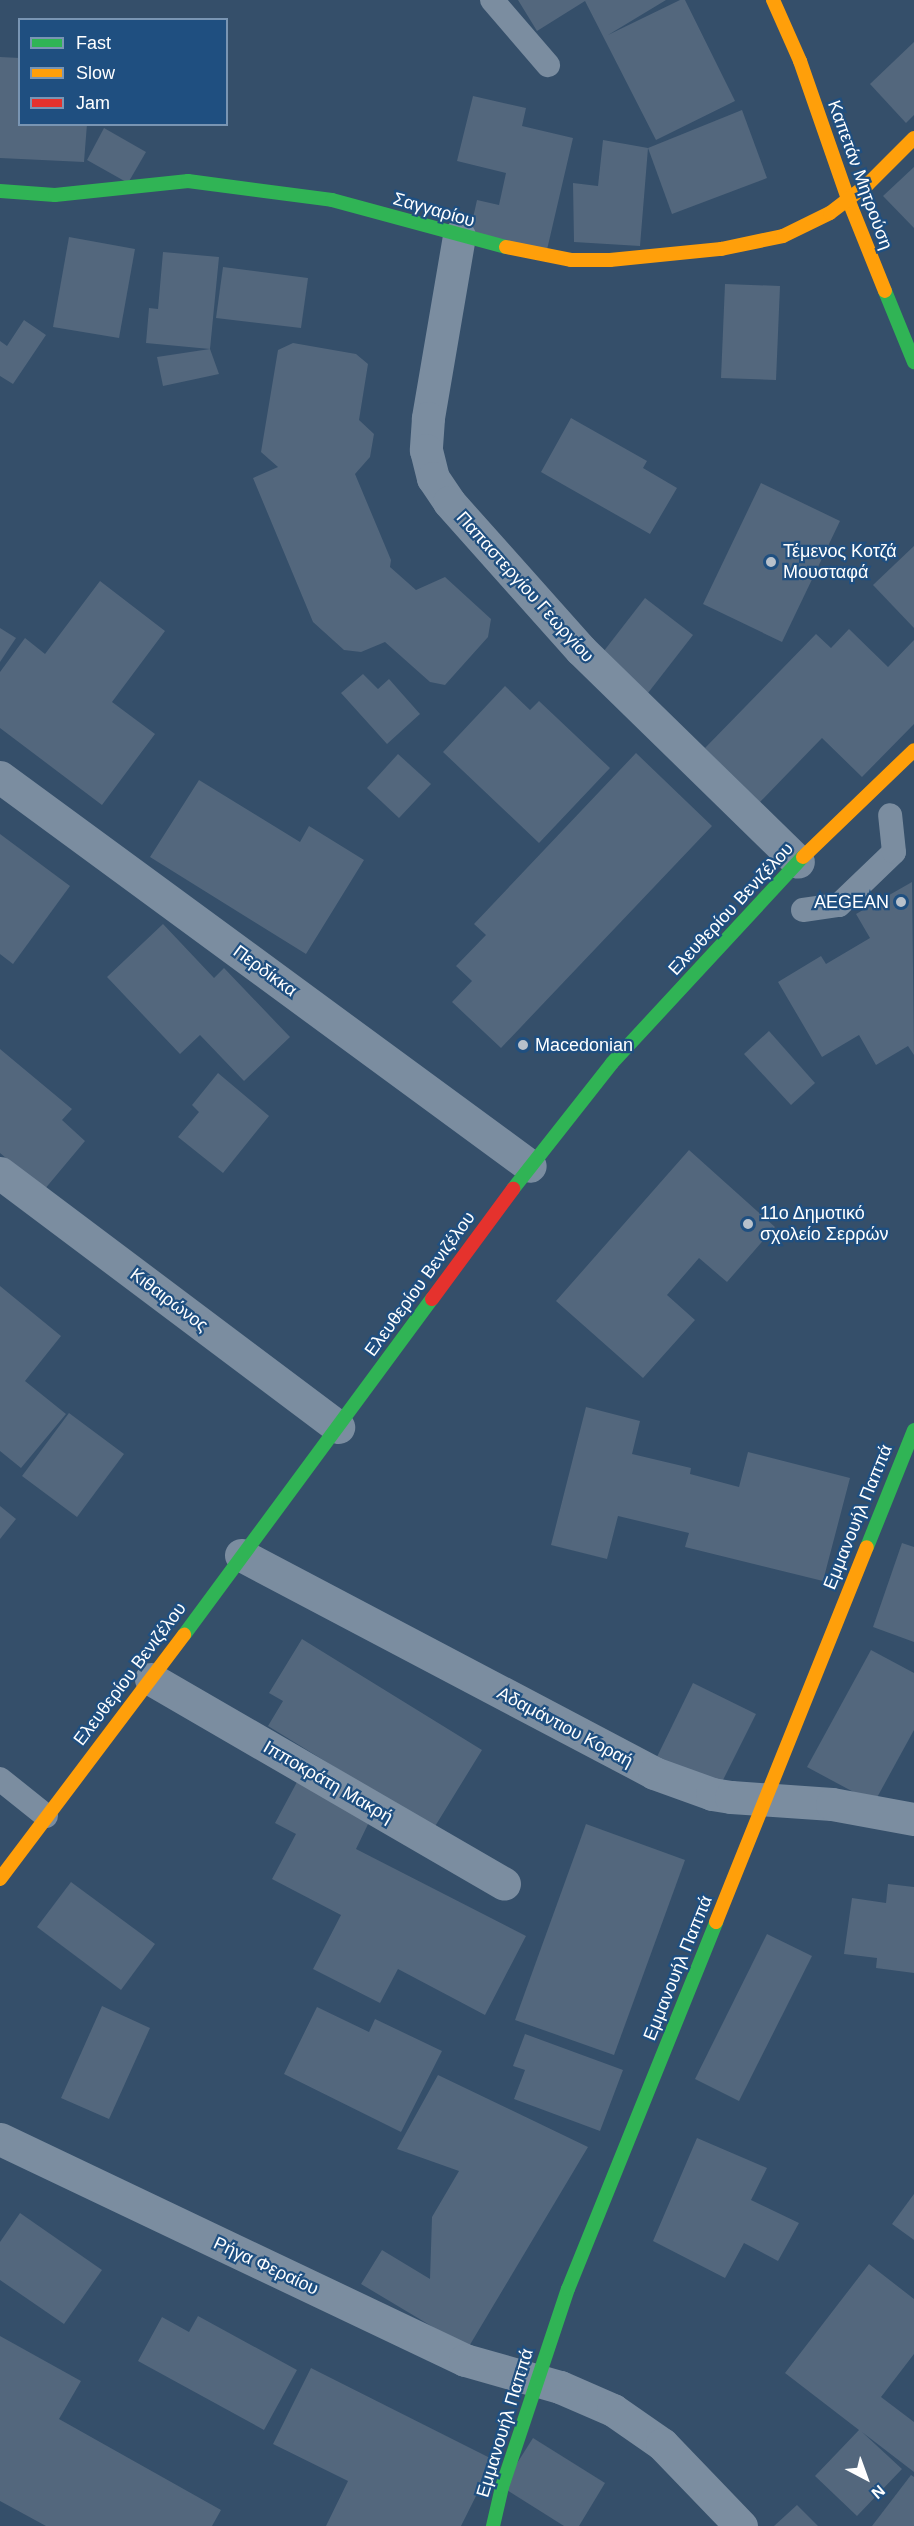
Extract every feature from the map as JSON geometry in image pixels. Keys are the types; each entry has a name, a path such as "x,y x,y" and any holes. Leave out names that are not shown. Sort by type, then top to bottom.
{"street":[{"name":"Καπετάν Μητρούση","path":"773,0 817,106 848,199 914,362"},
{"name":"Σαγγαρίου","path":"0,191 55,195 188,181 332,200 532,254 571,260 659,256 721,249 783,236 815,221 848,199 868,184 914,138"},
{"name":"Παπαστεργίου Γεωργίου","path":"459,236 428,418 426,450 433,478 448,502 492,547 580,650 798,862"},
{"name":"Ελευθερίου Βενιζέλου","path":"0,1879 151,1679 530,1166 618,1056 798,862 914,750"},
{"name":"Περδίκκα","path":"0,777 530,1166"},
{"name":"Κιθαιρώνος","path":"0,1173 338,1427"},
{"name":"Εμμανουήλ Παππά","path":"494,2526 502,2487 568,2289 621,2153 767,1799 843,1601 914,1430"},
{"name":"Αδαμάντιου Κοραή","path":"241,1556 654,1773 712,1794 832,1804 914,1819"},
{"name":"Ιπποκράτη Μακρή","path":"151,1679 504,1884"},
{"name":"Ρήγα Φεραίου","path":"0,2139 465,2360 584,2396 640,2427 662,2444 741,2526"}],"lane":[{"path":"492,0 548,65"},
{"path":"803,910 839,905 894,852 890,816"},
{"path":"0,1779 46,1816"}],"building":[{"path":"518,0 666,0 608,35 680,0 685,0 735,101 656,140 585,1 537,31"},
{"path":"914,42 914,115 906,123 870,84"},
{"path":"0,57 18,58 18,126 87,126 84,162 0,158"},
{"path":"473,96 526,108 522,126 573,138 546,254 469,236 477,200 499,205 506,173 457,161"},
{"path":"742,110 767,178 672,214 648,148"},
{"path":"104,128 146,152 128,183 87,160"},
{"path":"603,140 648,148 640,246 574,242 573,183 598,186"},
{"path":"914,167 914,228 883,196"},
{"path":"69,237 135,249 119,338 53,327"},
{"path":"163,252 219,257 210,349 146,343 149,308 158,309"},
{"path":"223,267 308,278 301,328 216,318"},
{"path":"725,284 780,286 776,380 721,378"},
{"path":"24,320 46,335 13,384 0,376 0,341 7,346"},
{"path":"293,343 356,354 368,364 359,420 374,434 370,457 355,474 391,560 390,567 416,590 445,577 491,619 488,637 445,685 430,682 385,642 361,652 344,650 313,622 253,478 278,467 261,452 278,350"},
{"path":"210,349 219,374 163,386 157,357"},
{"path":"571,418 647,461 643,468 677,488 650,534 541,472"},
{"name":"Τέμενος Κοτζά Μουσταφά","path":"761,483 840,521 782,642 703,604"},
{"path":"914,546 914,628 873,585"},
{"path":"100,581 165,631 112,702 155,734 102,805 0,728 0,672 25,638 45,654"},
{"path":"645,598 693,635 648,693 600,656"},
{"path":"0,628 16,638 0,662"},
{"path":"849,629 888,667 914,640 914,724 862,777 822,738 760,802 705,748 816,634 831,648"},
{"path":"363,674 378,689 389,679 420,714 387,744 341,693"},
{"path":"505,686 530,710 539,701 610,768 539,843 443,752"},
{"path":"636,753 712,826 501,1048 452,1002 472,981 456,966 486,935 474,924"},
{"path":"398,754 431,784 399,818 367,788"},
{"path":"199,780 300,842 309,826 364,860 306,954 150,857"},
{"path":"0,834 70,886 13,964 0,954"},
{"path":"912,882 914,1055 908,1046 876,1065 859,1035 822,1057 778,982 821,956 826,964 870,938 856,914"},
{"path":"163,924 214,978 224,968 290,1037 244,1081 200,1035 180,1054 107,977"},
{"path":"769,1031 815,1083 791,1105 744,1054"},
{"path":"0,1049 72,1109 62,1120 85,1141 44,1190 0,1153"},
{"path":"218,1073 269,1116 223,1173 178,1137 199,1112 192,1105"},
{"path":"689,1150 775,1227 727,1282 699,1258 667,1295 695,1320 643,1378 556,1301"},
{"path":"0,1286 61,1336 25,1381 66,1414 21,1468 0,1451"},
{"path":"586,1407 640,1421 632,1454 691,1468 690,1474 739,1487 748,1452 850,1478 823,1581 685,1547 689,1533 618,1516 607,1559 551,1545"},
{"path":"69,1413 124,1454 77,1517 22,1476"},
{"path":"0,1506 16,1519 0,1539"},
{"path":"902,1543 914,1547 914,1642 873,1627"},
{"path":"302,1639 482,1750 434,1828 268,1726 283,1701 269,1693"},
{"path":"871,1650 914,1673 914,1730 874,1803 807,1767"},
{"path":"693,1683 756,1714 716,1794 654,1763"},
{"path":"297,1782 370,1820 356,1849 526,1936 485,2015 398,1969 380,2003 313,1969 341,1915 272,1879 296,1834 275,1823"},
{"path":"586,1824 685,1860 614,2055 515,2020"},
{"path":"71,1882 155,1944 121,1990 37,1927"},
{"path":"888,1884 914,1887 914,1973 876,1968 877,1958 844,1954 852,1898 886,1903"},
{"path":"767,1934 812,1956 739,2101 695,2079"},
{"path":"102,2006 150,2028 109,2119 61,2098"},
{"path":"317,2007 369,2032 375,2019 442,2051 401,2132 284,2074"},
{"path":"525,2034 623,2070 600,2131 514,2099 525,2070 513,2066"},
{"path":"438,2075 588,2147 468,2348 361,2284 382,2250 430,2279 432,2217 459,2171 397,2149"},
{"path":"697,2138 767,2168 751,2200 799,2223 778,2261 744,2243 725,2278 653,2241"},
{"path":"914,2194 914,2240 892,2224"},
{"path":"20,2213 102,2270 64,2324 0,2280 0,2242"},
{"path":"869,2264 914,2299 914,2354 881,2397 914,2422 914,2472 862,2432 902,2469 857,2516 815,2476 859,2430 785,2373"},
{"path":"198,2316 297,2370 264,2430 138,2361 162,2317 189,2332"},
{"path":"0,2336 81,2381 59,2419 221,2510 212,2526 46,2526 0,2501"},
{"path":"311,2368 494,2460 461,2526 326,2526 348,2481 273,2444"},
{"path":"533,2438 605,2483 579,2526 564,2526 502,2487"},
{"path":"911,2475 914,2477 914,2526 872,2526"},
{"path":"797,2505 818,2526 774,2526"}],"traffic: fast":[{"path":"0,191 55,195 188,181 332,200 506,247"},
{"path":"885,291 914,362"},
{"path":"513,1189 612,1063 803,857"},
{"path":"184,1635 432,1299"},
{"path":"867,1547 914,1430"},
{"path":"493,2526 502,2487 568,2289 716,1922"}],"traffic: slow":[{"path":"773,0 800,61 848,199 885,291"},
{"path":"506,247 571,260 610,260 721,249 783,236 830,213 868,184 914,138"},
{"path":"803,857 914,750"},
{"path":"716,1922 867,1547"},
{"path":"0,1879 184,1635"}],"traffic: jam":[{"path":"432,1299 513,1189"}],"place":[{"name":"Τέμενος Κοτζά Μουσταφά","path":"771,562"},
{"name":"AEGEAN","path":"901,902"},
{"name":"Macedonian","path":"523,1045"},
{"name":"11ο Δημοτικό σχολείο Σερρών","path":"748,1224"}]}
